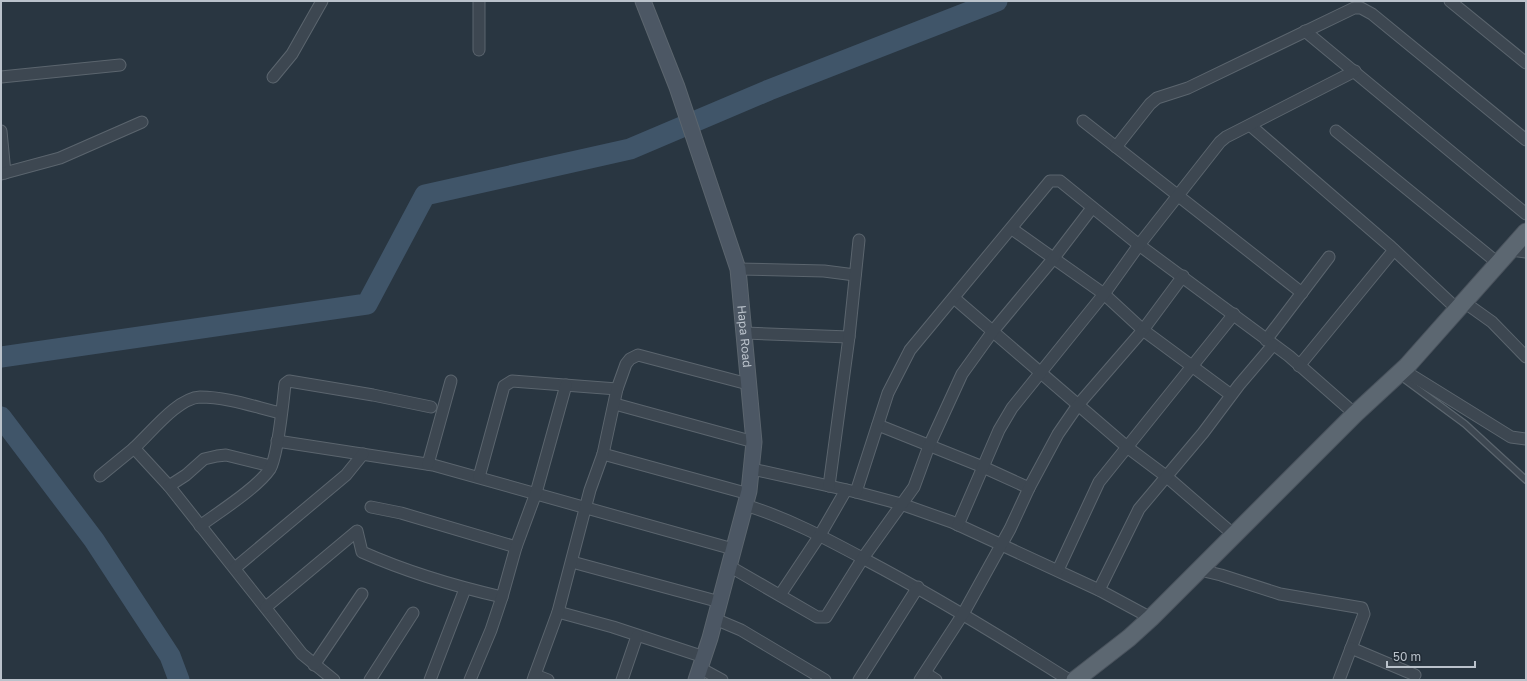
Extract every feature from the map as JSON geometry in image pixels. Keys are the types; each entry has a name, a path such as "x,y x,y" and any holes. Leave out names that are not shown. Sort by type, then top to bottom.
{"main road":[{"path":"1076,680 1130,638 1355,414 1400,372 1499,264 1519,251 1526,232"}],"street":[{"path":"273,77 292,54 322,1"},
{"path":"479,1 479,50"},
{"name":"Hapa Road","path":"643,1 677,87 738,269 745,333 748,384 754,442 752,469 747,500 720,602 700,668"},
{"path":"1450,1 1526,63"},
{"path":"1116,147 1150,104 1157,98 1188,88 1354,8 1367,10 1526,140"},
{"path":"1305,31 1526,214"},
{"path":"1,77 120,65"},
{"path":"958,524 999,430 1012,408 1104,294 1139,245 1223,139 1251,126 1355,71"},
{"path":"1083,121 1302,293"},
{"path":"1,131 3,174 60,158 142,122"},
{"path":"1251,126 1394,250 1461,305 1492,322 1526,357"},
{"path":"1336,131 1499,264"},
{"path":"780,596 851,491 878,425 888,393 910,350 1012,229 1050,181 1060,181 1139,245 1234,314 1269,343 1289,356 1355,414"},
{"path":"729,566 819,618 826,618 864,558 914,487 929,446 962,374 993,331 1092,208"},
{"path":"1012,229 1104,294 1143,330 1192,364 1231,395"},
{"path":"829,486 849,337 858,240"},
{"path":"1299,366 1394,250"},
{"path":"1099,590 1134,516 1203,434 1329,257"},
{"path":"738,269 824,271 855,275"},
{"path":"936,680 923,676 963,614 1000,544 1010,529 1029,488 1058,434 1078,405 1143,330 1183,276"},
{"path":"954,298 1127,447 1167,477 1234,535"},
{"path":"1058,570 1099,482 1192,364 1234,314"},
{"path":"745,333 849,337"},
{"path":"548,680 534,677 558,612 585,509 603,454 617,389 626,364 630,359 638,355 748,384"},
{"path":"1400,372 1511,438 1526,439"},
{"path":"200,526 255,484 271,466 277,441 285,384 290,381 431,407"},
{"path":"428,464 451,381"},
{"path":"479,477 504,386 512,381 617,389"},
{"path":"470,680 491,630 516,546 536,494 566,385"},
{"path":"100,476 134,448 178,406 188,400 199,397 222,399 281,413"},
{"path":"614,404 754,442"},
{"path":"878,425 983,467 1029,488"},
{"path":"277,441 428,464 479,477 585,509 733,549"},
{"path":"134,448 169,486 302,654 334,680"},
{"path":"234,568 346,475 363,454"},
{"path":"603,454 747,500 764,511 820,535 918,587 1076,680"},
{"path":"169,486 204,459 217,456 226,455 271,466"},
{"path":"752,469 851,491 901,504 958,524 1058,570 1151,618"},
{"path":"371,507 401,513 516,546"},
{"path":"266,607 357,531 362,552 385,563 465,589 502,597"},
{"path":"572,562 720,602"},
{"path":"1200,570 1221,574 1280,594 1360,606 1364,609 1364,614 1339,680"},
{"path":"859,680 918,587"},
{"path":"430,680 465,589"},
{"path":"314,665 362,594"},
{"path":"558,612 637,636 722,680"},
{"path":"370,680 412,613"},
{"path":"715,619 741,630 825,680"},
{"path":"622,680 637,636"},
{"path":"1351,648 1416,675"}],"lane":[{"path":"1400,372 1465,424 1526,480"}],"waterway":[{"path":"1,357 367,304 425,195 630,149 769,90 997,1"},
{"path":"1,417 94,540 170,656 179,680"}]}
